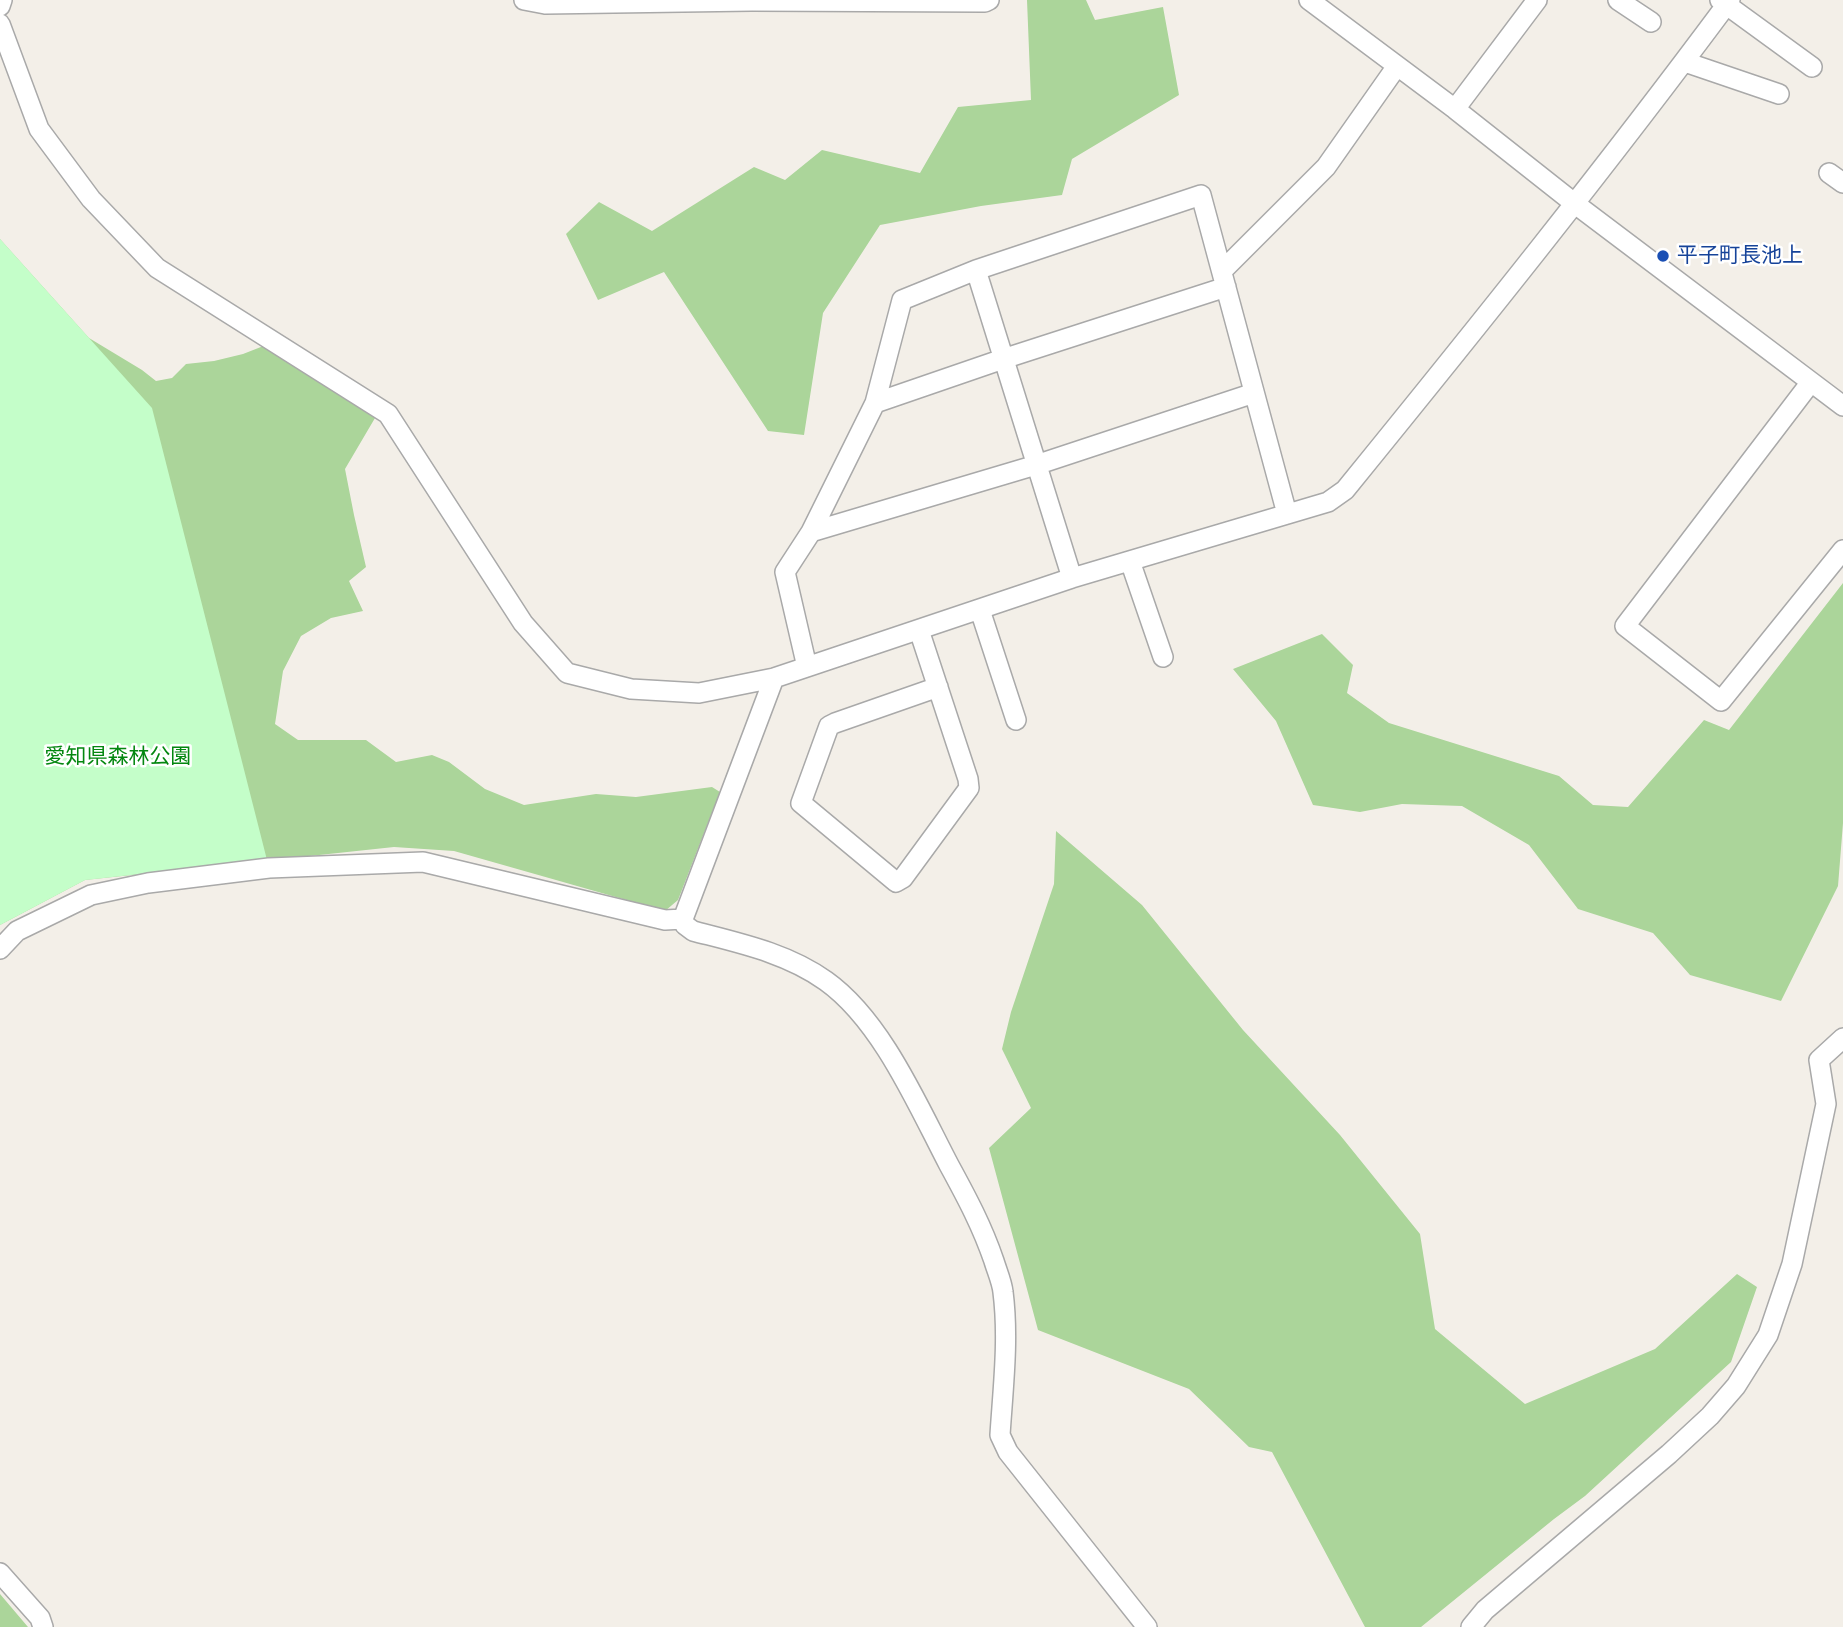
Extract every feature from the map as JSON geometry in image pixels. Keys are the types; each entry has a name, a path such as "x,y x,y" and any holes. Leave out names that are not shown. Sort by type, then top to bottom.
{"street":[{"path":"0,6 2,0"},
{"path":"524,0 545,4 989,0"},
{"path":"1309,0 1843,406"},
{"path":"1455,109 1537,0"},
{"path":"1618,0 1651,22"},
{"path":"0,24 40,129 91,199 157,268 388,414 523,623 567,673 631,689 699,693 774,678 1072,578 1328,502 1345,490 1503,295 1685,62 1726,2 1812,66"},
{"path":"1685,62 1779,94"},
{"path":"875,403 1224,279 1326,167 1397,66"},
{"path":"807,667 785,572 811,532 875,403 902,300 976,270 1200,195 1287,514"},
{"path":"976,270 1072,578"},
{"path":"1811,382 1625,626 1721,701 1843,550"},
{"path":"811,532 1037,466 1254,393"},
{"path":"1130,561 1163,657"},
{"path":"980,610 1016,720"},
{"path":"919,630 938,687 968,779 969,788 903,878 896,882 801,803 829,726 938,687"},
{"path":"774,678 683,919 685,925 693,930 771,952 826,981 867,1021 887,1049 974,1209 1003,1289 1006,1325 1000,1435 1003,1444 1147,1627"},
{"path":"0,949 17,931 91,895 148,883 282,868 424,862 665,920 683,919"},
{"path":"1471,1627 1485,1610 1670,1454 1710,1416 1736,1386 1768,1335 1792,1264 1826,1104 1819,1060 1843,1038"},
{"path":"0,1573 40,1618 43,1627"}],"green space":[{"path":"1027,0 1086,0 1095,20 1163,7 1179,95 1072,159 1062,195 981,206 880,225 823,313 804,435 768,431 664,272 598,300 566,234 599,202 652,231 754,167 785,180 822,150 920,173 958,107 1031,100"},
{"path":"0,239 89,338 156,381 172,378 186,364 214,361 266,345 375,418 345,469 366,567 349,581 363,611 331,618 301,636 283,671 275,724 298,740 366,740 396,762 432,755 449,762 485,789 524,805 596,794 636,797 712,787 720,792 678,900 665,911 454,851 394,847 85,880 0,925"},
{"name":"愛知県森林公園","path":"0,239 152,408 267,860 85,880 0,925"},
{"path":"1843,583 1843,823 1838,886 1781,1001 1690,975 1653,933 1578,909 1529,845 1462,806 1402,804 1360,812 1313,805 1276,721 1233,669 1322,634 1353,665 1347,693 1389,723 1559,776 1593,805 1628,807 1704,720 1729,730"},
{"path":"1056,831 1142,905 1243,1030 1340,1135 1420,1234 1435,1329 1525,1404 1655,1349 1737,1274 1757,1287 1731,1362 1585,1496 1421,1627 1365,1627 1272,1452 1249,1447 1189,1389 1038,1330 989,1148 1031,1108 1002,1049 1011,1012 1054,884"},
{"path":"0,1594 28,1627 0,1627"}],"place":[{"name":"平子町長池上","path":"1663,256"}]}
